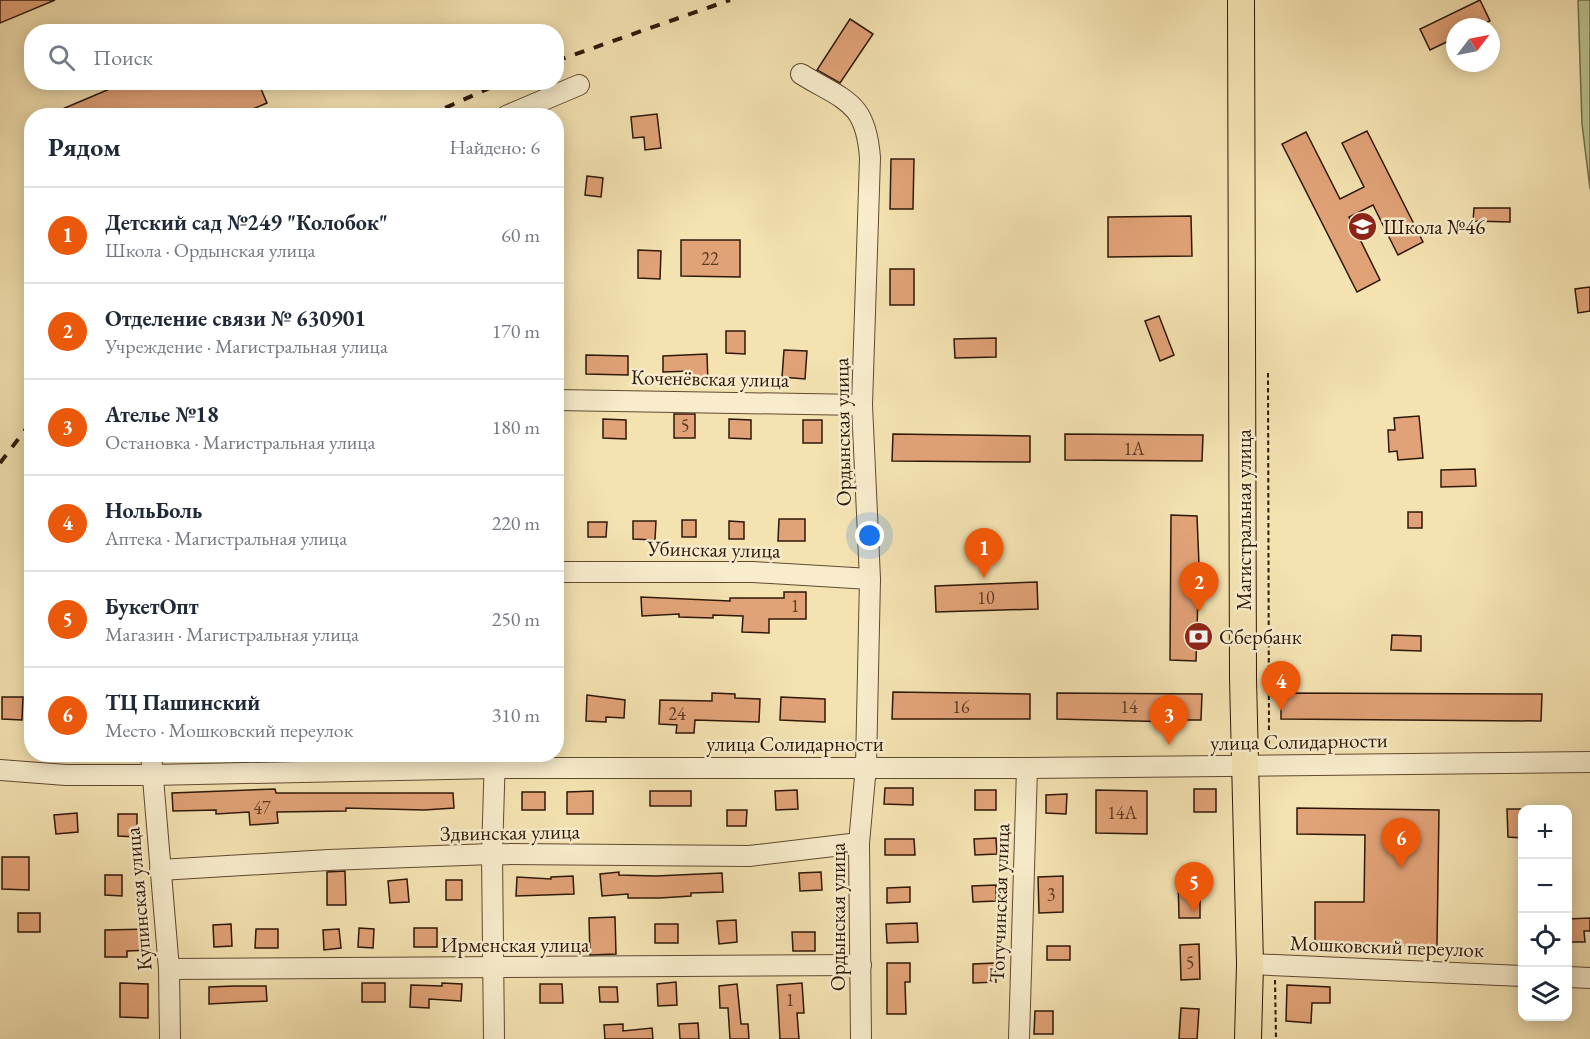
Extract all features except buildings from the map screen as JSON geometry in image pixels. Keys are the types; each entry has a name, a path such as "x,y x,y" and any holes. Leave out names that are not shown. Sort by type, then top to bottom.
{"main road":[{"name":"Магистральная улица","path":"1241,0 1262,965 1248,1039"}],"street":[{"name":"Ордынская улица","path":"801,74 859,110 868,133 870,158 862,405 870,579 866,766 859,843 861,1039"},
{"path":"525,108 579,85"},
{"name":"Коченёвская улица","path":"564,400 862,405"},
{"name":"Убинская улица","path":"564,572 753,572 870,579"},
{"name":"Купинская улица","path":"151,762 169,969 170,1039"},
{"name":"улица Солидарности","path":"0,770 66,775 151,776 472,762"},
{"path":"494,1039 492,854 495,762"},
{"name":"улица Солидарности","path":"564,762 1027,768 1590,762"},
{"name":"Тогучинская улица","path":"1019,1039 1027,768"},
{"name":"Здвинская улица","path":"160,870 492,854 749,856 859,843"},
{"name":"Ирменская улица","path":"169,969 492,969 861,965"},
{"name":"Мошковский переулок","path":"1262,965 1518,976"},
{"path":"1572,977 1590,978"}],"path":[{"path":"1257,766 1268,373"},
{"path":"1262,965 1276,1039"}],"green space":[{"path":"1578,0 1590,0 1590,189 1582,124"}],"railway":[{"path":"564,58 730,0"},
{"path":"445,108 485,90"},
{"path":"0,463 24,432"}],"place":[{"name":"Школа №46","path":"1362,226"},
{"name":"Детский сад №249 \"Колобок\"","path":"984,578"},
{"name":"Отделение связи № 630901","path":"1199,612"},
{"name":"Сбербанк","path":"1198,636"},
{"name":"НольБоль","path":"1281,711"},
{"name":"Ателье №18","path":"1169,745"},
{"name":"ТЦ Пашинский","path":"1401,868"},
{"name":"БукетОпт","path":"1194,912"}]}
